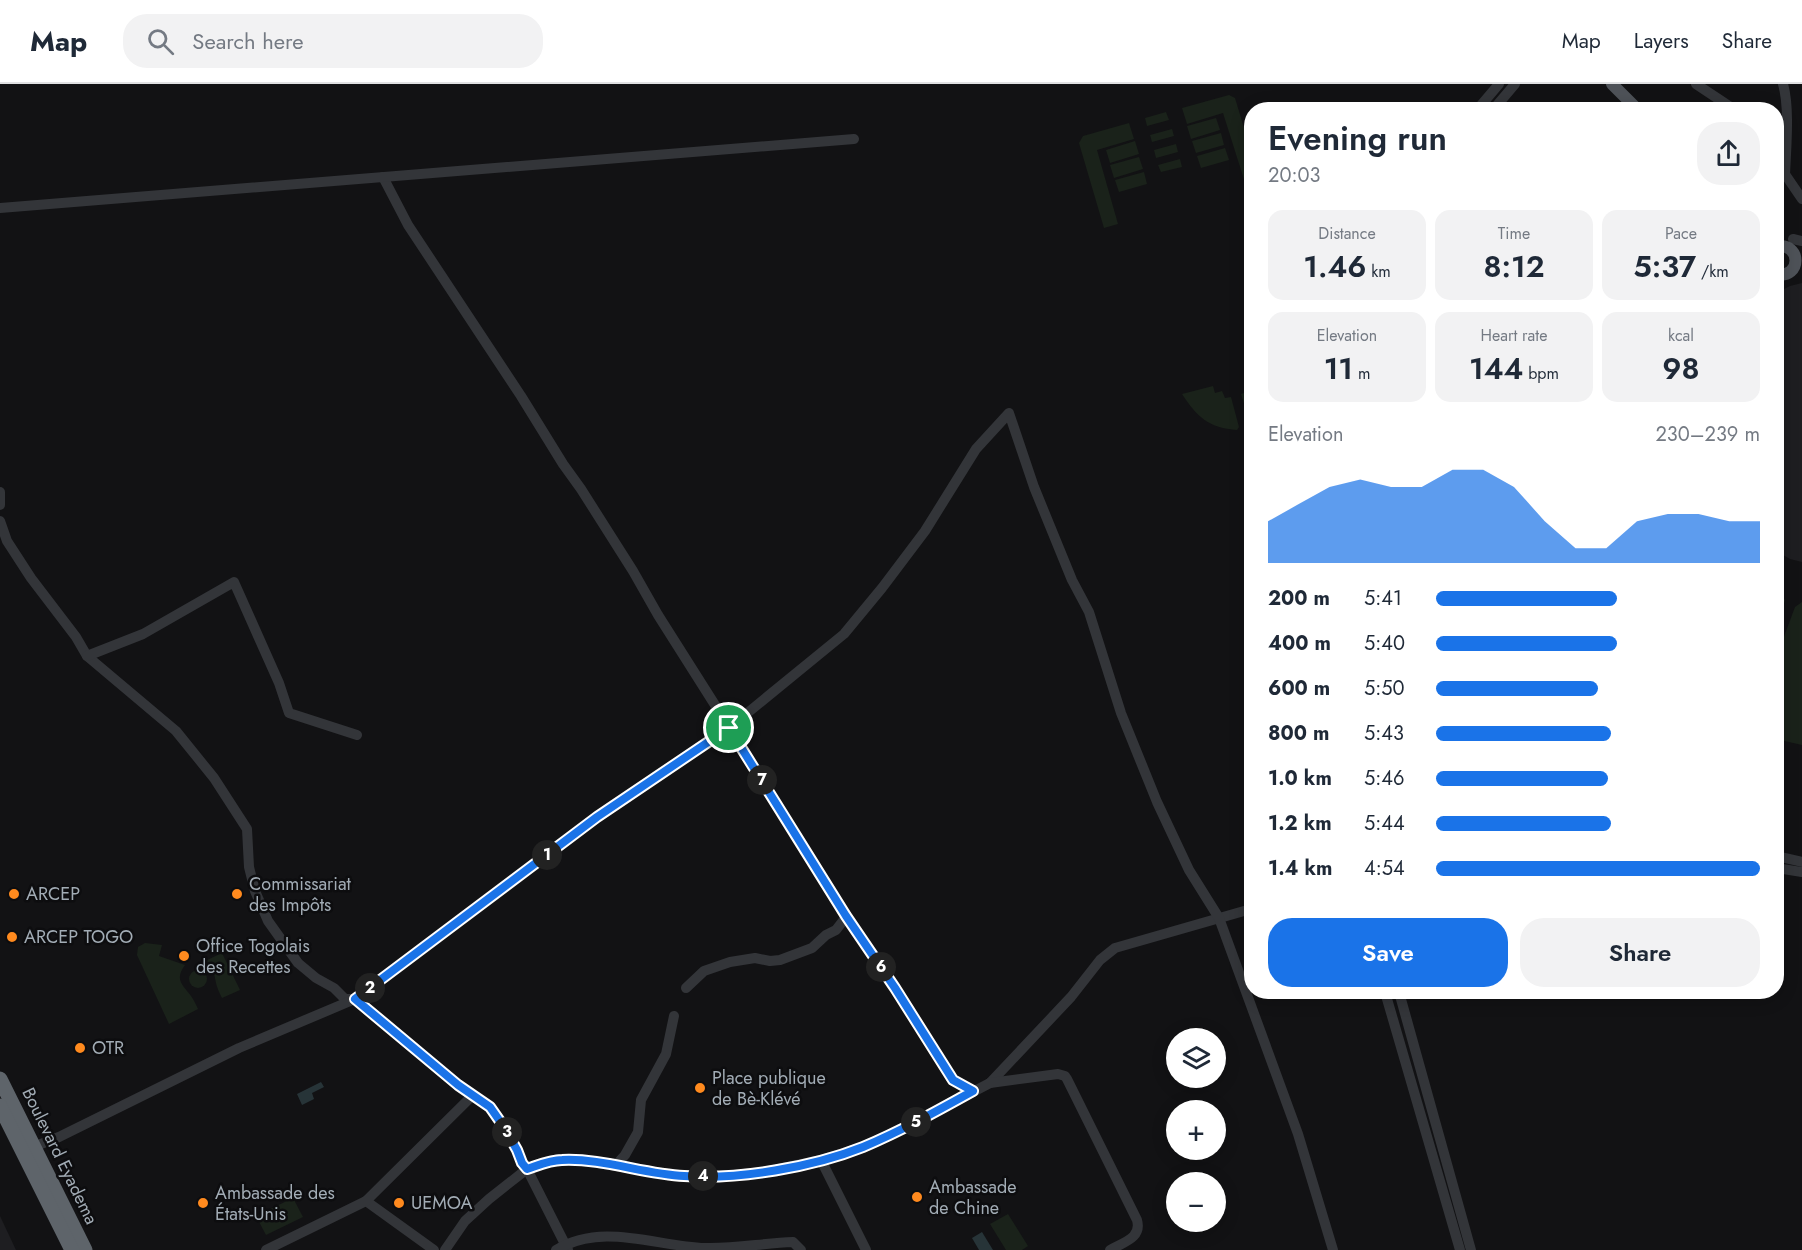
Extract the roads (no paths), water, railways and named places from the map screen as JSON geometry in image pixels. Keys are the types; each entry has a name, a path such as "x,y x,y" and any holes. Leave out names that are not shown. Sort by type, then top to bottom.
{"highway":[{"name":"Boulevard Eyadema","path":"0,1079 72,1250"},
{"name":"Boulevard Eyadema","path":"0,1106 28,1149 85,1250"}],"main road":[{"path":"1612,84 1630,102"},
{"path":"1789,245 1794,253 1797,268"}],"street":[{"path":"1484,102 1499,84"},
{"path":"1500,102 1515,84"},
{"path":"1696,84 1723,102"},
{"path":"1782,84 1785,91 1786,116 1785,176 1802,199"},
{"path":"0,208 854,139"},
{"path":"383,177 408,225 633,571 658,615 846,916 953,1080 973,1091"},
{"path":"28,1149 59,1137 239,1048 355,999 597,817 729,728 844,634 925,531 976,449 1009,412 1034,487 1072,580 1089,612 1121,713 1157,802 1189,870 1219,918 1244,986"},
{"path":"0,492 0,505"},
{"path":"0,521 6,541 76,637 87,656 176,731 214,778 247,829 249,867 255,891 268,921 298,963 316,978 334,988 345,999 355,999 458,1085 490,1107 527,1169 563,1248 582,1238 609,1236 682,1248 737,1247 793,1242 801,1250"},
{"path":"87,656 143,634 234,582 279,683 289,713 357,735"},
{"path":"1784,858 1802,862"},
{"path":"1784,869 1802,872"},
{"path":"990,1083 1071,997 1100,960 1115,948 1244,911"},
{"path":"686,988 704,971 730,962 755,958 780,960 812,948 826,935 836,930 846,916"},
{"path":"1249,999 1298,1134 1333,1250"},
{"path":"1387,999 1460,1250"},
{"path":"1401,999 1471,1250"},
{"path":"615,1166 625,1155 638,1132 642,1100 666,1054 674,1016"},
{"path":"445,1250 465,1221 489,1199 527,1169 544,1162 561,1160 685,1177 764,1172 821,1160 862,1147 902,1130 990,1083 1059,1074 1067,1079 1137,1220 1138,1230 1134,1236 1110,1250"},
{"path":"1414,1096 1426,1092"},
{"path":"266,1250 366,1201 473,1095"},
{"path":"821,1160 866,1250"},
{"path":"366,1201 434,1250"}],"place":[{"name":"ARCEP","path":"14,894"},
{"name":"Commissariat des Impôts","path":"237,894"},
{"name":"ARCEP TOGO","path":"12,937"},
{"name":"Office Togolais des Recettes","path":"184,956"},
{"name":"OTR","path":"80,1048"},
{"name":"Place publique de Bè-Klévé","path":"700,1088"},
{"name":"Ambassade de Chine","path":"917,1197"},
{"name":"Ambassade des États-Unis","path":"203,1203"},
{"name":"UEMOA","path":"399,1203"}]}
